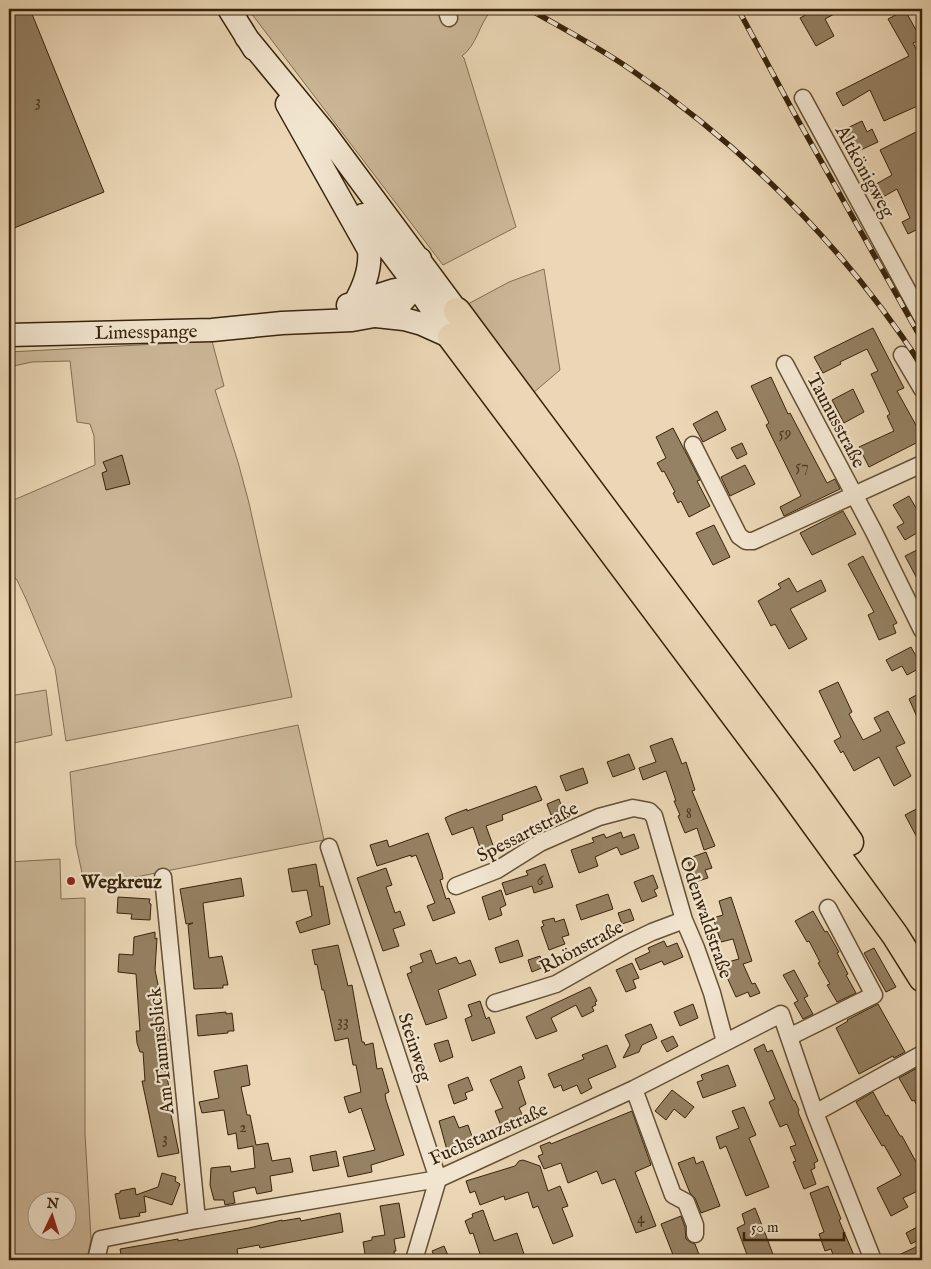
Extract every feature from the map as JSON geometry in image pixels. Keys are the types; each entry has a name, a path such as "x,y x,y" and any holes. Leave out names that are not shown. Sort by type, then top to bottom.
{"highway":[{"path":"456,311 803,776 922,945"},
{"path":"451,337 787,786 895,935 922,978"}],"main road":[{"path":"229,9 309,142 369,250 368,270 363,287 354,304"},
{"path":"246,37 325,133 420,259 456,311"},
{"path":"309,142 416,286 451,337"},
{"path":"282,323 352,320 374,316 401,303 416,286 420,259"},
{"path":"282,323 354,304 395,290 416,286 428,288 438,294 456,311"},
{"path":"374,316 404,319 422,324 451,337"},
{"name":"Limesspange","path":"14,332 212,330 282,323"}],"street":[{"name":"Altkönigweg","path":"803,98 922,317"},
{"path":"902,355 922,389"},
{"name":"Taunusstraße","path":"785,364 922,630"},
{"name":"Taunusstraße","path":"694,445 739,536 746,541 753,541 922,464"},
{"name":"Spessartstraße","path":"456,886 497,870 540,843 569,829 633,808 645,809"},
{"name":"Odenwaldstraße","path":"645,809 654,816 684,920 712,993 725,1042"},
{"name":"Steinweg","path":"329,847 438,1179"},
{"name":"Am Taunusblick","path":"163,877 198,1220"},
{"path":"828,908 874,996 789,1037 815,1113 874,1260"},
{"name":"Rhönstraße","path":"496,1003 556,984 625,945 684,920"},
{"name":"Fuchstanzstraße","path":"96,1260 101,1239 198,1220 438,1179 634,1089 781,1014 789,1037"},
{"path":"815,1113 922,1054"},
{"path":"634,1089 673,1196 686,1202 695,1225 695,1234"},
{"path":"414,1260 438,1179"}],"shaded area":[{"path":"248,9 488,9 491,11 475,40 462,56 516,227 443,265"},
{"path":"544,269 560,370 533,393 468,304 509,282"},
{"path":"212,341 224,386 215,390 249,503 292,697 66,741 55,668 17,580 9,571 9,502 95,465 94,436 90,424 77,422 70,361 32,362 9,367 9,352"},
{"path":"46,690 52,735 9,744 9,696"},
{"path":"298,725 324,840 95,885 84,882 76,845 70,772"},
{"path":"60,859 61,899 85,898 85,1134 91,1239 87,1260 9,1260 9,862"}],"building":[{"path":"9,9 30,9 104,192 9,230"},
{"path":"817,9 843,9 825,19 834,36 816,46 800,18"},
{"path":"905,10 916,30 922,27 922,39 913,43 922,60 922,104 884,121 870,90 843,106 836,93 909,56 888,19"},
{"path":"862,121 867,132 872,129 878,142 854,153 843,130"},
{"path":"922,129 922,227 908,234 902,222 910,218 897,189 876,201 869,188 892,175 880,150"},
{"path":"873,328 904,388 897,391 917,427 922,425 922,440 869,467 859,447 894,431 887,416 890,414 871,374 878,371 867,349 840,362 841,364 823,373 814,357"},
{"path":"771,377 788,414 790,413 827,483 835,479 840,489 784,516 780,507 801,496 766,425 769,423 751,386"},
{"path":"853,389 864,412 844,423 832,400"},
{"path":"717,411 726,430 703,442 693,424"},
{"path":"673,428 700,480 697,481 710,506 689,517 681,501 678,503 673,493 675,492 664,471 662,472 657,463 666,458 656,437"},
{"path":"742,443 747,454 737,459 731,448"},
{"path":"122,455 130,484 106,490 102,473 107,471 103,462"},
{"path":"745,465 755,484 730,496 721,477"},
{"path":"909,496 922,518 922,530 905,540 897,527 904,523 893,505"},
{"path":"843,511 856,534 812,555 800,533"},
{"path":"714,525 730,557 713,565 696,533"},
{"path":"917,550 922,560 922,588 905,556"},
{"path":"863,556 897,623 893,625 896,633 879,640 868,615 874,612 848,564"},
{"path":"789,578 797,592 821,580 826,591 790,609 807,639 789,649 775,624 771,626 758,601 781,588 778,584"},
{"path":"911,647 922,667 907,675 902,666 892,671 886,660"},
{"path":"838,682 852,712 849,714 863,740 881,731 874,718 888,711 905,743 896,747 911,776 894,786 879,757 854,771 843,751 841,753 834,741 841,737 819,691"},
{"path":"922,692 922,728 909,699"},
{"path":"672,738 682,764 686,762 695,790 692,791 715,846 704,850 697,828 685,833 678,816 680,815 666,771 643,780 639,768 656,762 650,746"},
{"path":"629,754 635,769 613,777 607,762"},
{"path":"583,768 588,783 566,791 560,776"},
{"path":"536,786 542,800 502,815 503,820 486,826 494,848 482,853 473,827 452,835 445,818"},
{"path":"559,799 563,810 551,815 547,804"},
{"path":"922,806 922,847 905,815"},
{"path":"621,832 623,838 634,834 639,848 621,855 617,847 595,857 598,866 579,873 571,850 594,842 592,838 604,834 606,838"},
{"path":"428,833 442,873 443,879 440,880 446,899 449,898 455,913 433,921 427,906 435,903 416,855 377,866 370,845 387,840 389,847"},
{"path":"706,852 712,868 705,870 708,878 695,882 687,859"},
{"path":"316,864 320,887 323,886 330,924 300,933 296,922 312,916 307,890 292,892 288,869"},
{"path":"545,864 553,887 534,893 532,886 506,895 502,883 528,875 526,871"},
{"path":"386,868 392,885 386,887 395,913 400,911 405,925 393,929 399,946 383,951 357,878"},
{"path":"653,875 658,888 654,890 657,896 642,902 634,882"},
{"path":"241,878 244,896 203,903 209,958 222,956 228,985 223,985 223,988 194,989 188,925 193,923 186,924 180,889"},
{"path":"501,890 506,905 500,908 502,915 489,920 482,897"},
{"path":"608,894 613,909 581,920 576,905"},
{"path":"118,897 150,899 150,920 131,919 132,914 117,913"},
{"path":"731,897 752,961 743,964 752,984 755,983 760,993 750,997 748,992 736,997 726,975 728,974 724,963 739,959 733,939 721,942 713,918 723,915 719,901"},
{"path":"630,909 634,920 622,924 618,913"},
{"path":"813,911 839,952 837,953 848,974 846,975 856,993 837,1002 827,985 830,984 818,963 820,962 809,941 807,942 795,921"},
{"path":"554,918 555,922 564,919 569,935 562,937 565,944 549,950 541,927 544,926 542,921"},
{"path":"155,932 155,939 157,938 155,970 160,994 162,1028 166,1028 168,1041 166,1041 168,1064 164,1064 174,1110 170,1110 179,1153 158,1157 142,1081 145,1081 143,1052 140,1052 137,1043 136,1031 140,1031 136,974 118,972 119,954 133,955 134,937"},
{"path":"518,940 523,956 500,963 495,948"},
{"path":"664,941 667,947 677,943 683,957 664,965 662,961 640,970 635,959 650,952 648,948"},
{"path":"338,945 348,986 352,985 362,1042 365,1045 373,1043 377,1069 382,1068 389,1092 385,1094 386,1100 404,1155 371,1165 372,1172 348,1177 343,1157 375,1150 361,1108 349,1113 344,1097 361,1092 356,1065 353,1065 348,1038 335,1041 324,990 322,990 312,950"},
{"path":"874,948 896,987 886,992 864,953"},
{"path":"431,950 436,964 456,957 459,964 470,960 476,975 438,990 447,1018 426,1025 407,974 412,972 410,967 423,962 420,954"},
{"path":"540,956 544,967 532,972 528,960"},
{"path":"632,963 639,978 633,980 636,988 626,992 616,970"},
{"path":"794,970 808,996 804,998 813,1014 803,1019 794,1003 798,1001 783,975"},
{"path":"590,987 597,1001 595,1002 596,1005 592,1007 594,1011 582,1017 576,1005 551,1018 557,1031 536,1039 526,1017"},
{"path":"480,1001 486,1019 489,1017 495,1033 472,1041 465,1019 472,1016 468,1005"},
{"path":"693,1004 698,1018 680,1026 674,1012"},
{"path":"878,1004 905,1052 894,1058 893,1056 859,1074 836,1028"},
{"path":"226,1012 226,1014 232,1013 234,1031 198,1036 196,1015"},
{"path":"651,1024 657,1038 642,1045 639,1052 623,1058 630,1045 625,1035"},
{"path":"673,1036 678,1046 667,1052 661,1041"},
{"path":"448,1040 453,1057 440,1062 434,1044"},
{"path":"764,1044 767,1052 772,1050 799,1110 798,1112 818,1161 814,1163 815,1168 811,1170 816,1184 804,1189 793,1162 796,1161 790,1147 796,1145 787,1124 780,1127 769,1102 775,1099 754,1049"},
{"path":"607,1045 616,1067 588,1079 592,1088 581,1094 577,1085 563,1091 561,1085 554,1088 548,1074 584,1059 582,1055"},
{"path":"247,1065 250,1085 241,1087 247,1115 250,1115 256,1145 268,1143 272,1161 290,1158 293,1172 270,1176 272,1191 257,1194 255,1187 233,1192 235,1203 225,1205 224,1200 214,1200 210,1185 211,1168 230,1166 231,1172 255,1168 253,1146 238,1149 236,1133 228,1135 224,1110 202,1113 199,1102 219,1098 214,1071"},
{"path":"728,1065 736,1086 703,1098 697,1082 703,1080 701,1075"},
{"path":"521,1066 525,1078 518,1081 526,1104 519,1108 524,1118 502,1128 495,1111 503,1108 490,1080"},
{"path":"917,1068 922,1078 922,1115 899,1078"},
{"path":"468,1077 473,1090 465,1093 467,1099 454,1104 448,1085"},
{"path":"672,1090 694,1107 685,1118 674,1109 666,1120 655,1111"},
{"path":"873,1092 886,1116 888,1115 900,1136 902,1136 922,1173 922,1189 903,1198 908,1207 891,1216 877,1188 901,1175 856,1102"},
{"path":"744,1107 756,1135 749,1138 769,1187 746,1196 726,1146 720,1149 716,1137 739,1128 732,1111"},
{"path":"632,1111 651,1165 635,1172 656,1226 636,1233 615,1179 602,1184 597,1171 568,1183 561,1163 544,1169 538,1156 543,1154 540,1146 550,1142 551,1144"},
{"path":"454,1116 459,1128 468,1125 475,1145 448,1154 439,1121"},
{"path":"336,1151 339,1166 313,1171 310,1156"},
{"path":"694,1157 696,1164 703,1161 720,1206 701,1213 695,1198 690,1193 678,1163"},
{"path":"523,1160 540,1166 548,1191 560,1186 568,1206 562,1208 573,1236 553,1244 538,1206 533,1208 528,1192 505,1200 504,1196 480,1205 475,1191 470,1193 466,1181 515,1166 519,1161"},
{"path":"162,1173 176,1177 175,1181 180,1184 172,1205 144,1196 146,1212 139,1213 140,1216 120,1219 115,1194 135,1188 136,1195 158,1187"},
{"path":"828,1186 841,1219 839,1220 856,1260 835,1260 831,1249 825,1251 819,1234 824,1232 810,1193"},
{"path":"399,1203 405,1237 394,1239 395,1259 366,1260 363,1242 372,1240 372,1237 385,1235 380,1206"},
{"path":"755,1208 775,1260 749,1260 737,1228 745,1224 742,1214"},
{"path":"483,1210 494,1241 517,1233 526,1260 482,1260 473,1233 470,1234 465,1221 473,1217 472,1214"},
{"path":"340,1213 343,1232 260,1248 259,1245 237,1249 238,1256 226,1260 122,1260 120,1249 178,1239 178,1241 282,1220 300,1218 301,1221"},
{"path":"681,1216 685,1227 686,1239 695,1244 701,1260 675,1260 661,1224"},
{"path":"919,1226 922,1238 911,1244 906,1233"},
{"path":"444,1246 450,1260 436,1260 432,1251"},
{"path":"918,1246 922,1260 888,1260"}],"railway":[{"path":"529,9 593,45 630,69 714,132 753,167 791,203 860,281 922,366"},
{"path":"738,9 794,113 922,340"}],"place":[{"name":"Wegkreuz","path":"71,881"}]}
